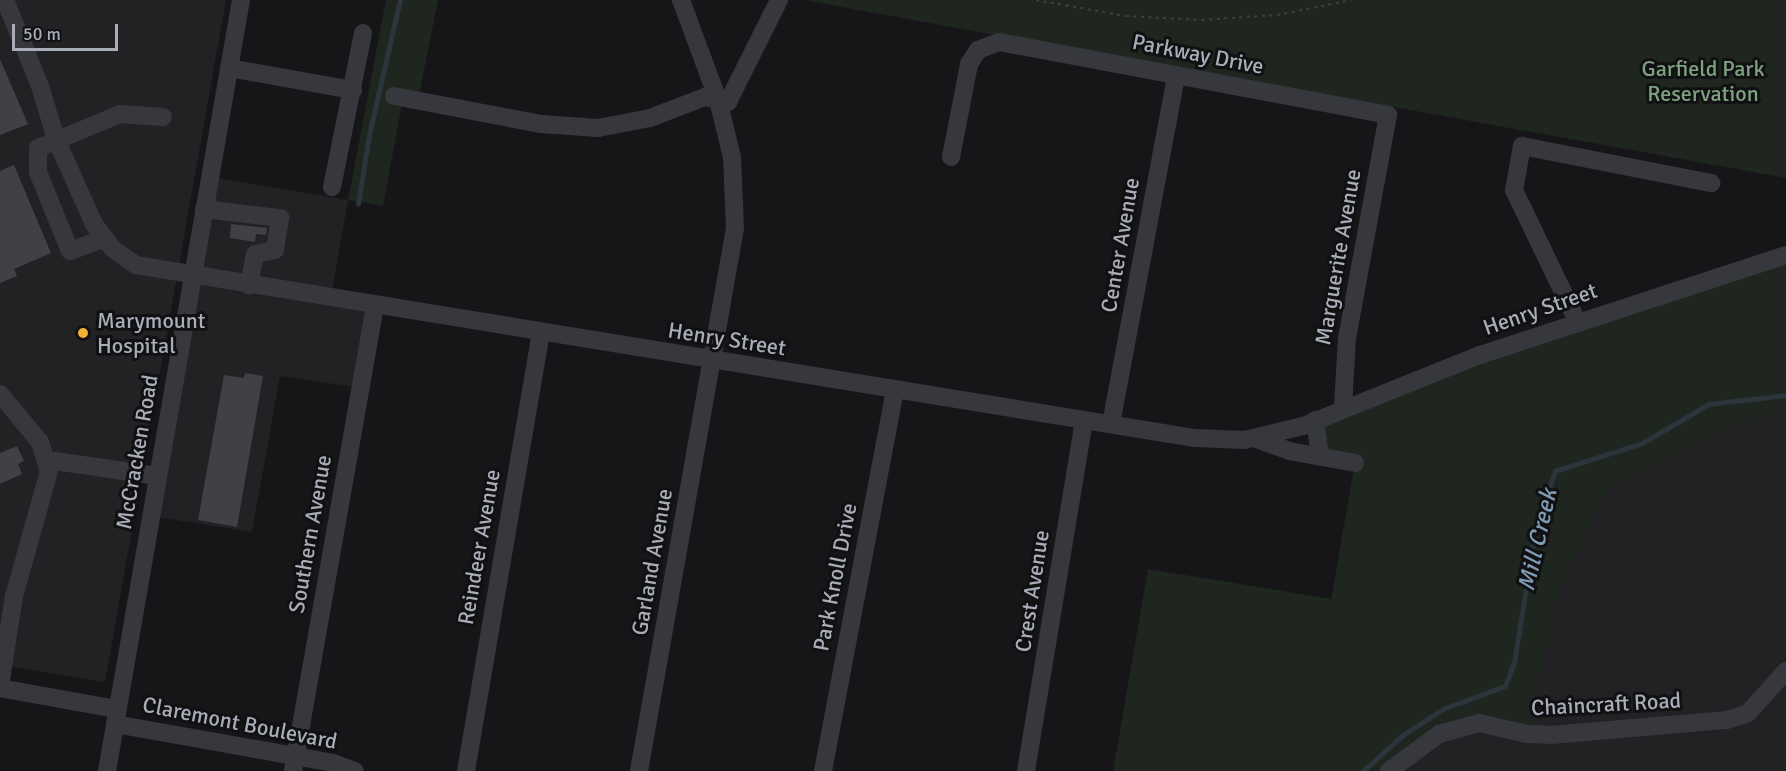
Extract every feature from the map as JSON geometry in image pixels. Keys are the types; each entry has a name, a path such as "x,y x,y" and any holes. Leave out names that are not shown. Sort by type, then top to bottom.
{"street":[{"path":"4,0 40,86 56,139 103,239 70,250 35,161 38,148 56,139 120,114 163,117"},
{"name":"McCracken Road","path":"106,771 241,0"},
{"name":"Garland Avenue","path":"639,771 735,228 732,158 718,100 681,0"},
{"path":"394,96 541,124 598,128 650,118 705,97 728,102 778,0"},
{"path":"332,187 363,33"},
{"name":"Parkway Drive","path":"951,157 969,64 978,50 999,42 1388,115"},
{"path":"229,69 352,90"},
{"name":"Center Avenue","path":"1111,424 1176,75"},
{"name":"Marguerite Avenue","path":"1343,408 1347,338 1388,115"},
{"path":"1577,321 1514,190 1522,146 1711,183"},
{"path":"204,209 280,218 275,250 255,254 249,285"},
{"name":"Henry Street","path":"103,239 136,265 192,276 541,332 711,362 1195,438 1254,438 1315,420 1577,321 1786,255"},
{"name":"Southern Avenue","path":"294,764 375,306"},
{"name":"Reindeer Avenue","path":"466,771 541,332"},
{"name":"Park Knoll Drive","path":"823,771 895,391"},
{"path":"0,394 40,442 48,460 45,490 29,532 8,624 0,687"},
{"name":"Crest Avenue","path":"1026,771 1084,420"},
{"path":"1315,420 1320,457"},
{"name":"Henry Street","path":"1254,438 1289,452 1355,463"},
{"path":"48,460 158,476"},
{"name":"Chaincraft Road","path":"1389,771 1439,734 1479,723 1527,734 1551,735 1727,720 1748,713 1786,671"},
{"name":"Claremont Boulevard","path":"0,687 294,764 355,771"}],"path":[{"path":"1036,0 1126,16 1202,20 1277,15 1352,0"}],"shaded area":[{"name":"Marymount Hospital","path":"0,0 226,0 105,682 0,665"},
{"path":"210,177 348,200 331,298 375,306 361,388 280,376 252,532 151,516"},
{"path":"1786,411 1786,771 1389,771 1479,723 1527,734 1559,588 1607,490 1733,423"}],"green space":[{"path":"386,0 438,0 418,101 403,98 383,206 348,200"},
{"name":"Garfield Park Reservation","path":"804,0 1786,0 1786,178 913,20"},
{"path":"1786,255 1786,411 1733,423 1607,490 1559,588 1527,734 1493,725 1439,734 1389,771 1113,771 1148,569 1331,599 1355,463 1320,457 1315,420"}],"building":[{"path":"0,59 28,124 0,135"},
{"path":"14,165 51,253 14,269 17,276 0,283 0,171"},
{"path":"231,224 267,228 266,235 256,234 255,242 230,238"},
{"path":"245,373 263,376 237,527 198,520 224,375 244,378"},
{"path":"17,446 24,461 18,464 22,474 0,484 0,453"}],"waterway":[{"path":"358,204 369,135 400,0"},
{"name":"Mill Creek","path":"1363,771 1403,735 1443,709 1505,686 1514,663 1536,526 1555,471 1642,443 1709,404 1786,395"}],"place":[{"name":"Marymount Hospital","path":"83,333"}]}
